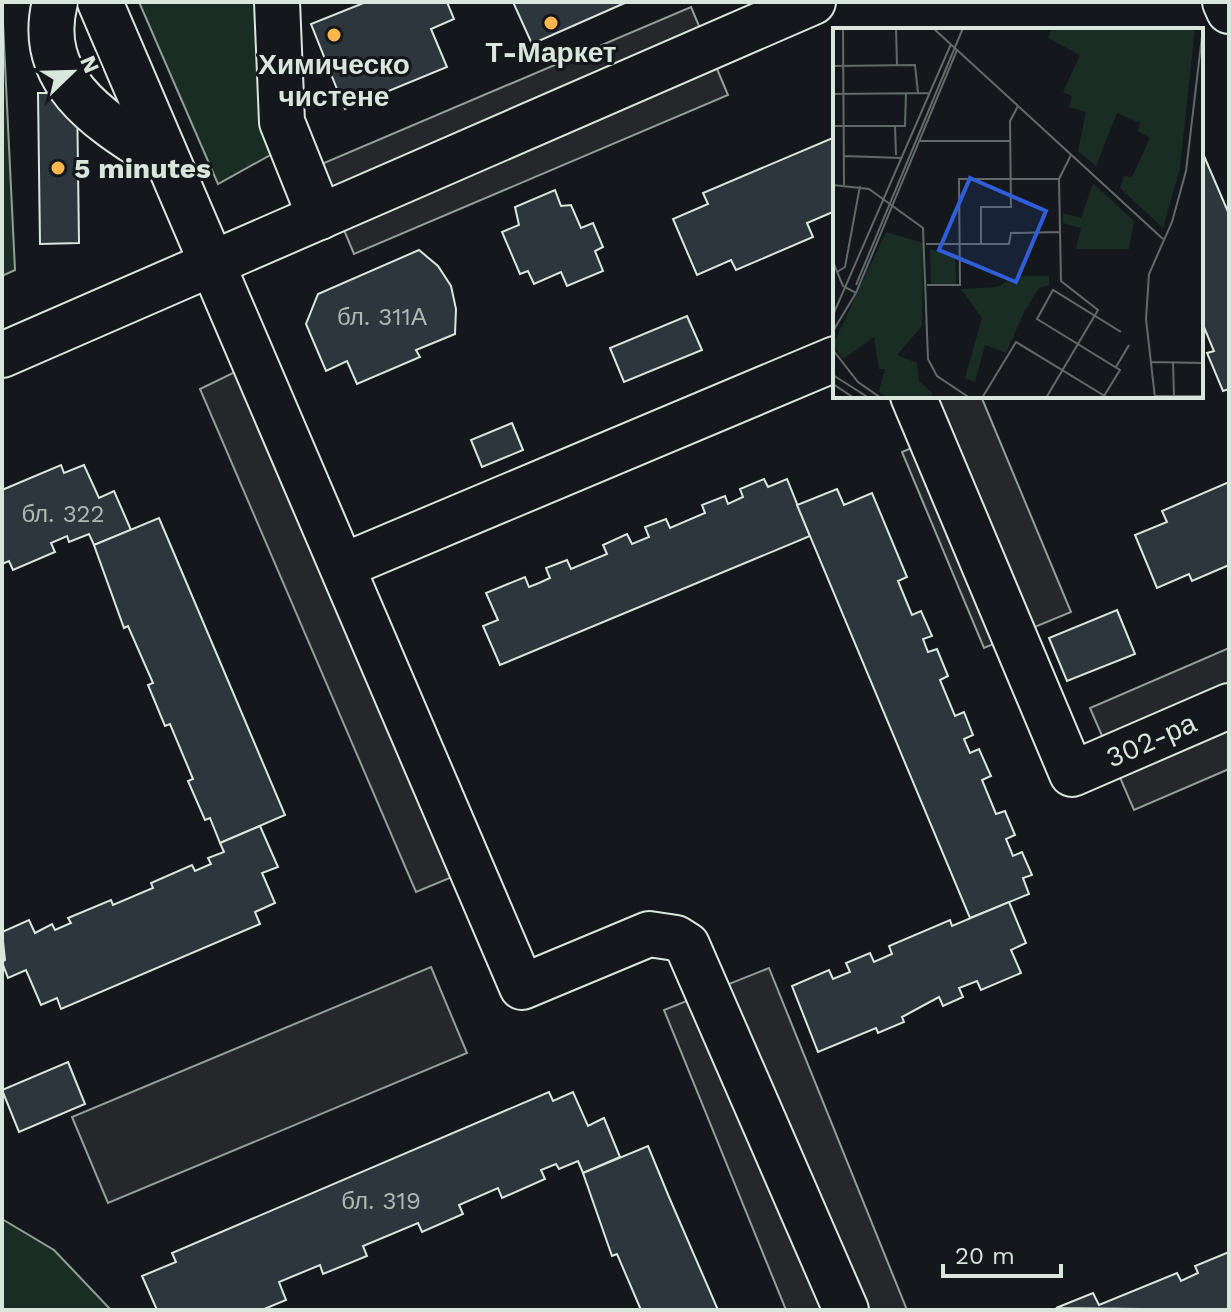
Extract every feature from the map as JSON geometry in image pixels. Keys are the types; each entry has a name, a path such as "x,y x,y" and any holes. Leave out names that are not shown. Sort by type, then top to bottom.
{"street":[{"path":"55,2 52,16 54,61 67,81 104,121 169,164"},
{"path":"100,2 522,987 649,934 676,938 687,945 846,1310"},
{"path":"277,2 282,122 320,217"},
{"path":"2,355 812,2"},
{"path":"1225,2 1229,11"},
{"path":"343,566 833,360"},
{"name":"302-ра","path":"914,398 1072,774 1229,706"}],"green space":[{"path":"2,2 15,270 2,276"},
{"path":"139,2 266,2 274,153 218,184"},
{"path":"2,1219 54,1250 111,1310 2,1310"}],"shaded area":[{"path":"691,7 728,95 354,254 317,166"},
{"path":"239,370 457,875 416,892 200,389"},
{"path":"935,398 982,398 1071,612 984,648 902,452 949,432"},
{"path":"1229,648 1229,769 1134,810 1090,708"},
{"path":"431,967 467,1053 108,1203 72,1117"},
{"path":"769,968 907,1310 786,1310 664,1010"}],"building":[{"path":"366,2 447,2 454,19 431,29 447,67 345,109 311,24"},
{"name":"Т-Маркет","path":"513,2 627,2 532,44"},
{"name":"5 minutes","path":"38,93 77,93 79,243 40,244"},
{"path":"833,138 833,212 807,223 813,237 736,270 731,260 697,275 673,219 708,204 703,193"},
{"path":"1203,154 1229,214 1229,389 1223,391 1207,353 1214,351 1203,325"},
{"path":"555,190 561,206 571,205 581,228 593,223 603,247 595,251 603,271 567,286 561,272 534,284 528,271 520,274 502,232 519,225 515,207"},
{"path":"419,250 438,266 451,286 456,309 455,334 416,350 420,357 357,384 347,361 326,371 306,324 318,294"},
{"path":"687,316 702,350 624,382 610,348"},
{"path":"512,423 523,450 482,467 471,440"},
{"path":"61,465 64,473 84,465 99,498 114,491 131,530 94,545 89,534 69,542 67,536 51,543 55,552 13,570 9,561 2,564 2,490"},
{"path":"764,479 768,487 787,479 810,536 500,665 483,626 498,620 486,593 525,577 529,587 539,583 550,578 546,568 567,560 571,569 607,554 603,545 627,534 632,544 649,537 645,527 666,519 670,528 705,513 702,505 725,496 728,504 743,497 740,489"},
{"path":"1229,482 1229,565 1192,581 1189,574 1157,588 1135,535 1167,522 1162,511"},
{"path":"837,489 844,505 872,493 907,577 898,581 912,615 921,611 932,636 923,639 928,652 937,649 948,676 940,680 955,716 964,712 973,735 964,739 970,753 979,749 991,776 982,780 996,814 1005,811 1015,835 1006,839 1013,856 1022,852 1032,875 1023,878 1029,894 970,918 797,505"},
{"path":"159,518 285,815 220,843 210,818 205,820 188,781 193,779 170,724 165,726 148,685 153,683 128,626 124,628 94,545"},
{"path":"1117,610 1135,654 1067,681 1049,638"},
{"path":"260,826 278,867 262,873 275,903 255,912 260,924 61,1009 57,998 41,1005 26,970 8,978 2,962 5,960 2,932 29,920 35,933 52,924 55,930 71,923 68,918 111,900 113,905 153,888 151,883 192,865 195,871 211,864 208,858 224,852 220,843"},
{"path":"1009,902 1026,943 1011,950 1021,973 981,990 977,981 959,988 963,997 943,1006 939,997 902,1017 904,1022 878,1033 876,1028 818,1052 792,986 829,970 833,979 850,972 846,963 870,953 874,962 892,954 889,946 950,920 952,926"},
{"path":"68,1062 85,1104 19,1132 2,1090"},
{"path":"549,1092 553,1101 573,1092 588,1126 604,1118 620,1157 583,1173 578,1161 559,1169 556,1164 541,1170 545,1179 502,1198 498,1188 459,1205 463,1214 422,1232 418,1223 363,1246 367,1256 323,1274 320,1265 279,1282 286,1300 262,1310 157,1310 142,1276 176,1262 172,1253"},
{"path":"648,1146 718,1310 641,1310 617,1254 612,1256 583,1173"},
{"path":"1229,1252 1229,1310 1056,1308 1093,1293 1099,1305 1177,1273 1181,1281 1198,1273 1195,1266"}],"place":[{"name":"Т-Маркет","path":"551,23"},
{"name":"Химическо чистене","path":"334,35"},
{"name":"5 minutes","path":"58,168"}]}
